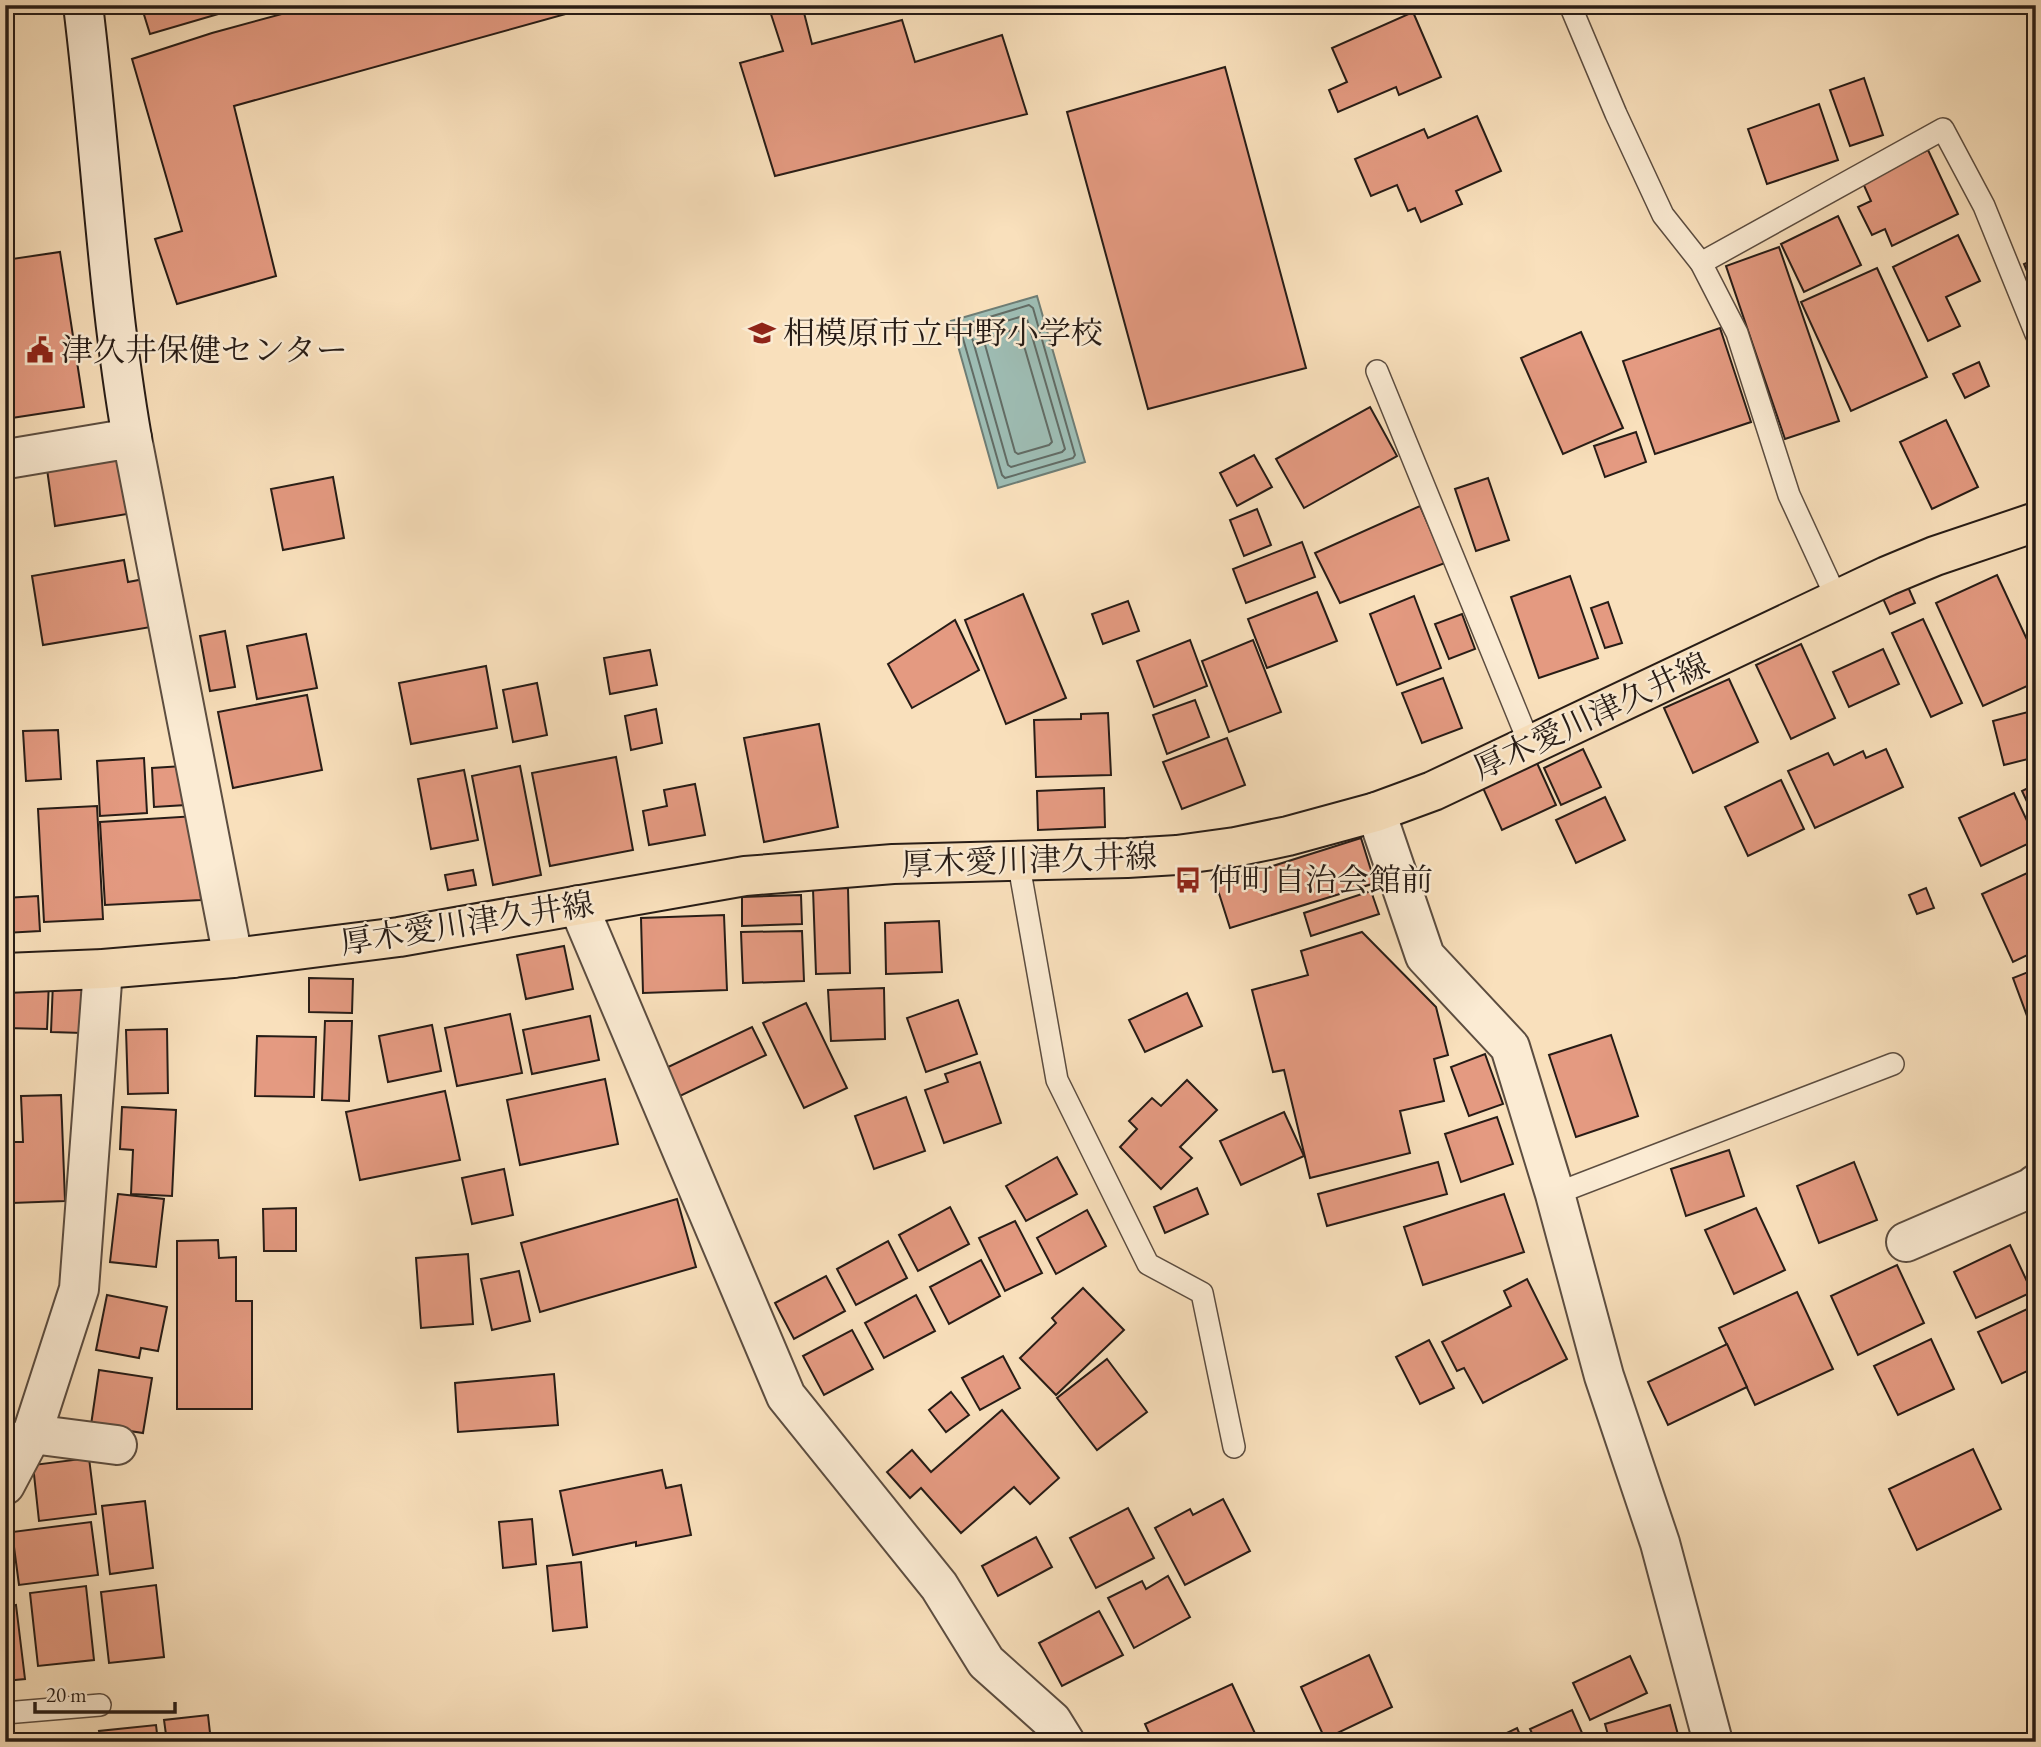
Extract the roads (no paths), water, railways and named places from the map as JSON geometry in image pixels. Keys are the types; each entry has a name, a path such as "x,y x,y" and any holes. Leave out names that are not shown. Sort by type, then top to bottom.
{"main road":[{"name":"厚木愛川津久井線","path":"5,972 103,969 233,958 399,937 746,876 881,865 1126,859 1235,847 1288,836 1376,811 1433,791 1837,599 1935,556 2036,522"}],"street":[{"path":"83,5 122,381 233,958"},
{"path":"5,457 13,458 132,438"},
{"path":"1376,811 1425,956 1510,1047 1555,1194 1604,1376 1660,1543 1713,1742"},
{"path":"578,905 786,1396 939,1586 986,1662 1052,1721 1065,1742"},
{"path":"5,1485 18,1433 79,1289 103,969"},
{"path":"1906,1242 2036,1184"},
{"path":"18,1433 117,1445"}],"lane":[{"path":"1570,5 1663,215 1700,263 1737,333 1788,495 1837,599"},
{"path":"1700,263 1943,129 1984,206 2036,334"},
{"path":"1377,370 1530,745"},
{"path":"1018,860 1057,1080 1148,1264 1202,1293 1234,1447"},
{"path":"1555,1194 1893,1064"},
{"path":"5,1713 100,1705"}],"water":[{"path":"1037,296 1085,462 998,488 951,321"}],"place":[{"name":"相模原市立中野小学校","path":"762,333"},
{"name":"津久井保健センター","path":"40,350"},
{"name":"仲町自治会館前","path":"1188,880"}]}
